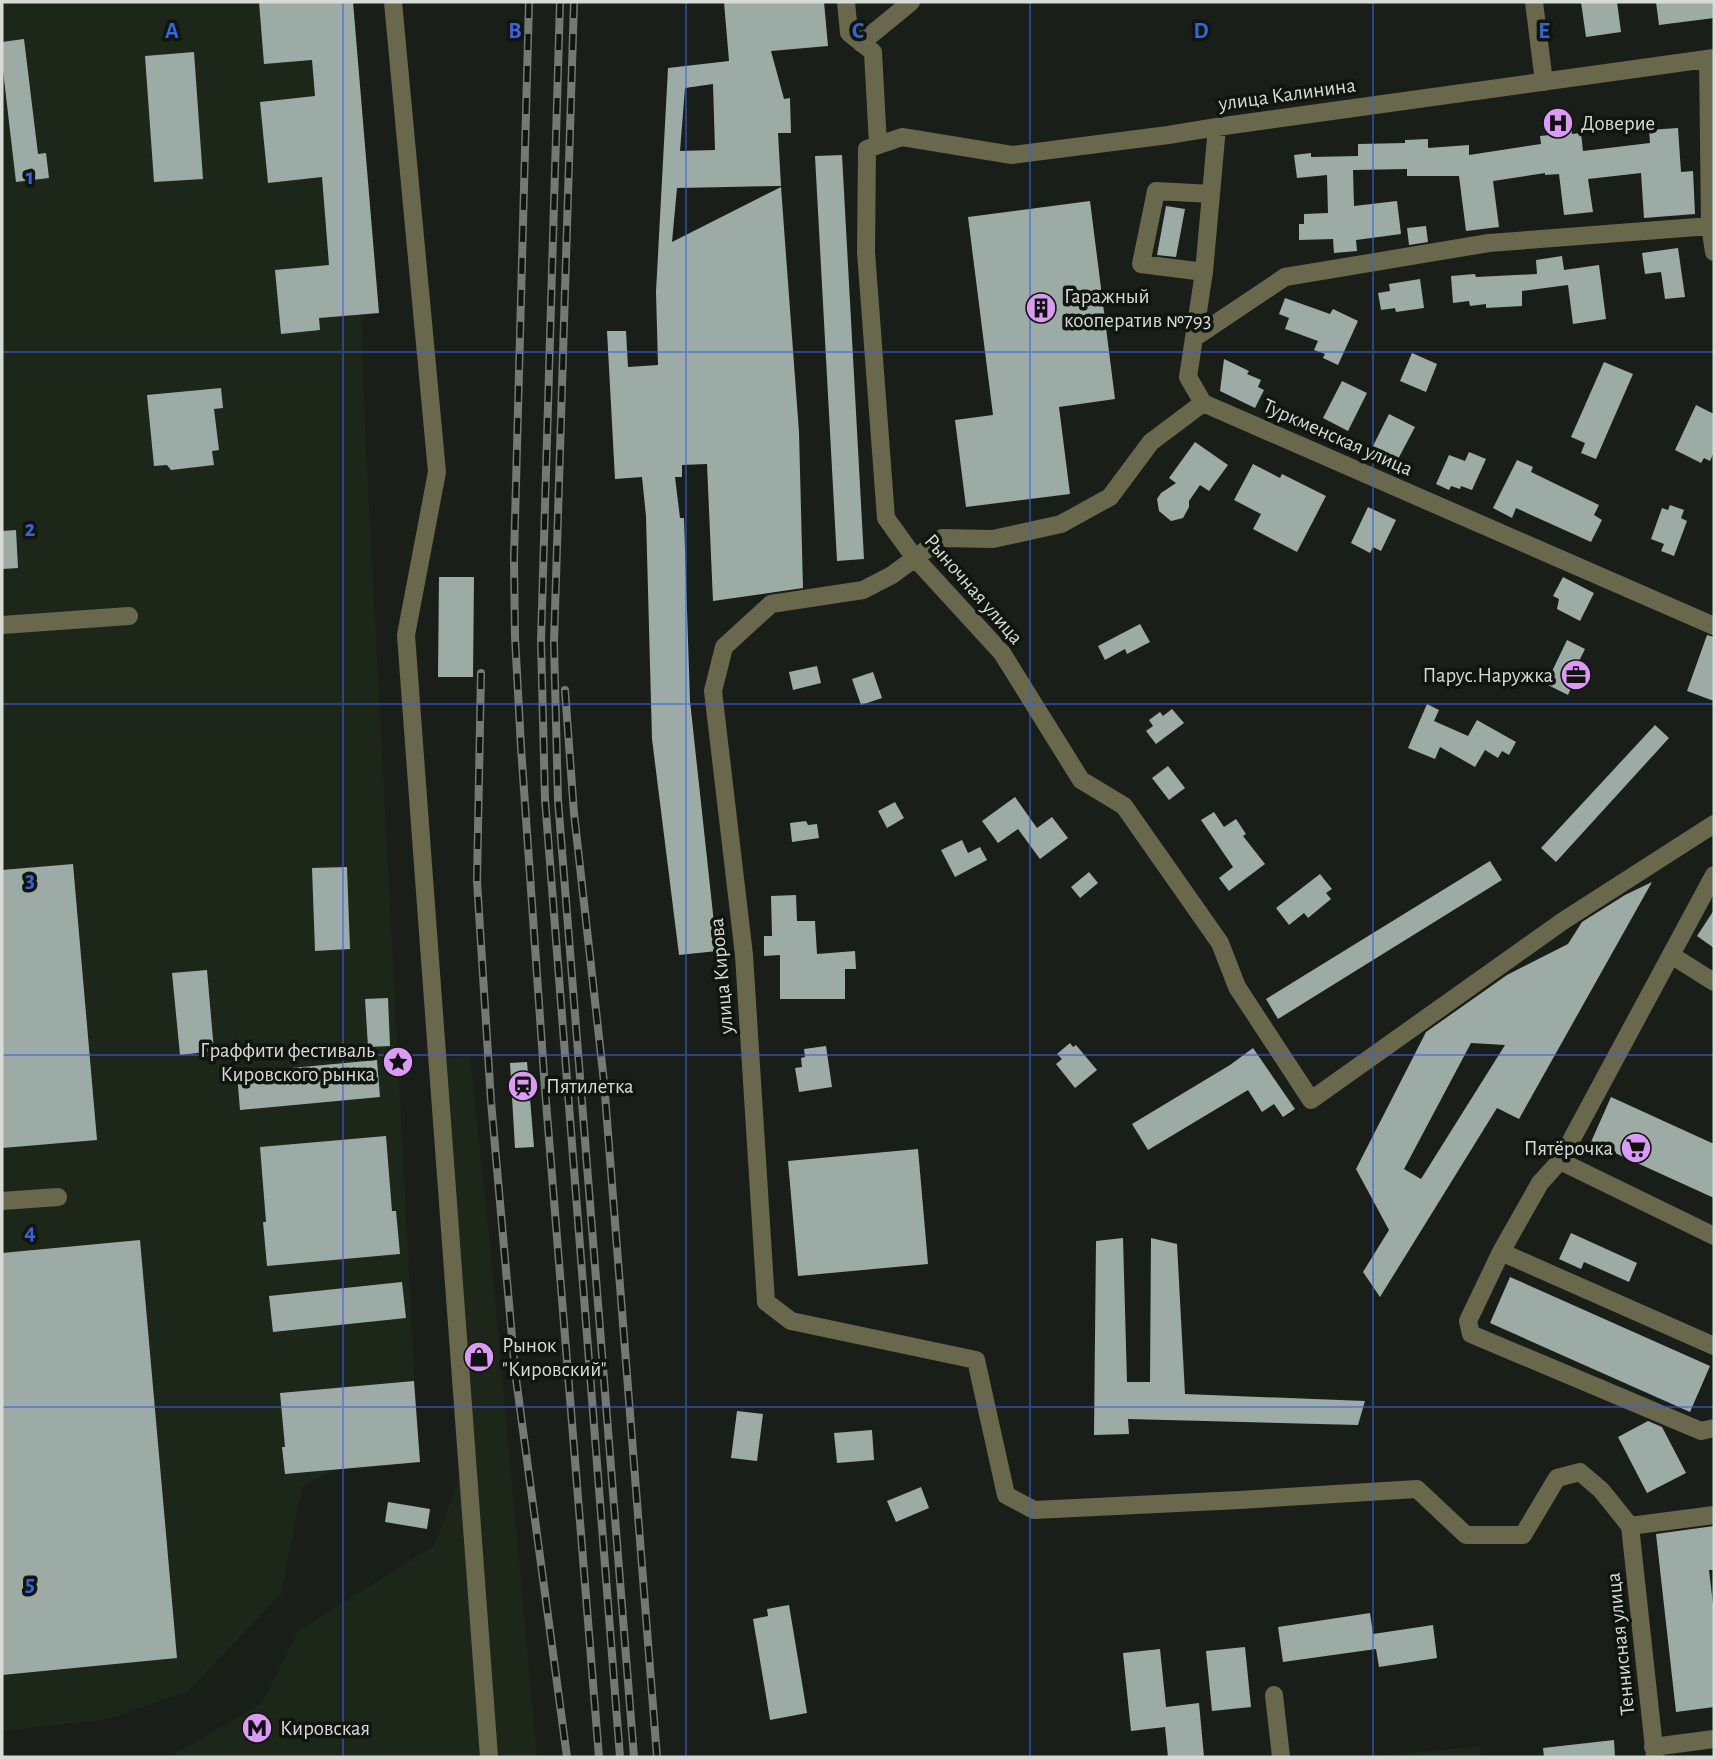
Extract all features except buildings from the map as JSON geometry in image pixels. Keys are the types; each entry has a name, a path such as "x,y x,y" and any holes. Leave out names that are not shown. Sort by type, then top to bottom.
{"street":[{"path":"393,2 437,472 406,635 489,1757"},
{"path":"846,2 849,33 861,43 911,2"},
{"path":"1534,2 1544,82"},
{"name":"Рыночная улица","path":"861,43 873,52 873,147 866,252 886,518 914,557 1002,653 1081,780 1124,806 1220,943 1237,987 1311,1100 1563,921 1714,824"},
{"path":"1711,58 1710,226 1714,252"},
{"name":"улица Калинина","path":"873,147 902,137 1012,155 1711,58"},
{"path":"1203,403 1188,377 1204,272 1217,127"},
{"path":"1204,272 1141,264 1156,191 1211,194"},
{"path":"1194,338 1285,277 1489,243 1710,226"},
{"name":"улица Кирова","path":"1203,403 1151,442 1110,497 1061,524 993,540 942,538 892,575 863,590 771,604 724,647 713,691 744,956 766,1302 791,1321 976,1360 1006,1495 1034,1510 1417,1489 1466,1535 1524,1535 1557,1478 1580,1472 1601,1490 1630,1526"},
{"name":"Туркменская улица","path":"1203,403 1714,626"},
{"path":"2,625 129,616"},
{"path":"1714,875 1560,1161 1540,1183 1468,1321 1471,1334 1701,1431 1714,1428"},
{"path":"1671,955 1714,982"},
{"path":"1560,1161 1714,1236"},
{"path":"2,1201 58,1197"},
{"path":"1502,1252 1714,1346"},
{"path":"1630,1526 1714,1516"},
{"name":"Теннисная улица","path":"1630,1526 1654,1752"},
{"path":"1274,1695 1281,1757"},
{"path":"1654,1752 1714,1739"}],"shaded area":[{"path":"2,2 351,2 365,428 417,1426 302,1487 281,1594 188,1691 109,1719 2,1731"},
{"name":"Рынок \"Кировский\"","path":"470,1056 537,1757 170,1757 262,1703 298,1631 435,1545 466,1459 438,1059"},
{"path":"1480,1746 1481,1757 1374,1757"}],"railway":[{"path":"529,2 514,558 515,637 545,1089 599,1757"},
{"path":"560,2 541,641 545,799 620,1757"},
{"path":"574,2 554,643 558,800 634,1757"},
{"path":"481,673 477,881 491,1101 515,1371 567,1757"},
{"path":"565,690 574,813 604,1082 657,1757"}],"place":[{"name":"Доверие","path":"1558,123"},
{"name":"Гаражный кооператив №793","path":"1041,308"},
{"name":"Парус.Наружка","path":"1576,675"},
{"name":"Граффити фестиваль Кировского рынка","path":"398,1062"},
{"name":"Пятилетка","path":"523,1086"},
{"name":"Пятёрочка","path":"1636,1148"},
{"name":"Рынок \"Кировский\"","path":"479,1357"},
{"name":"Кировская","path":"257,1728"}]}
